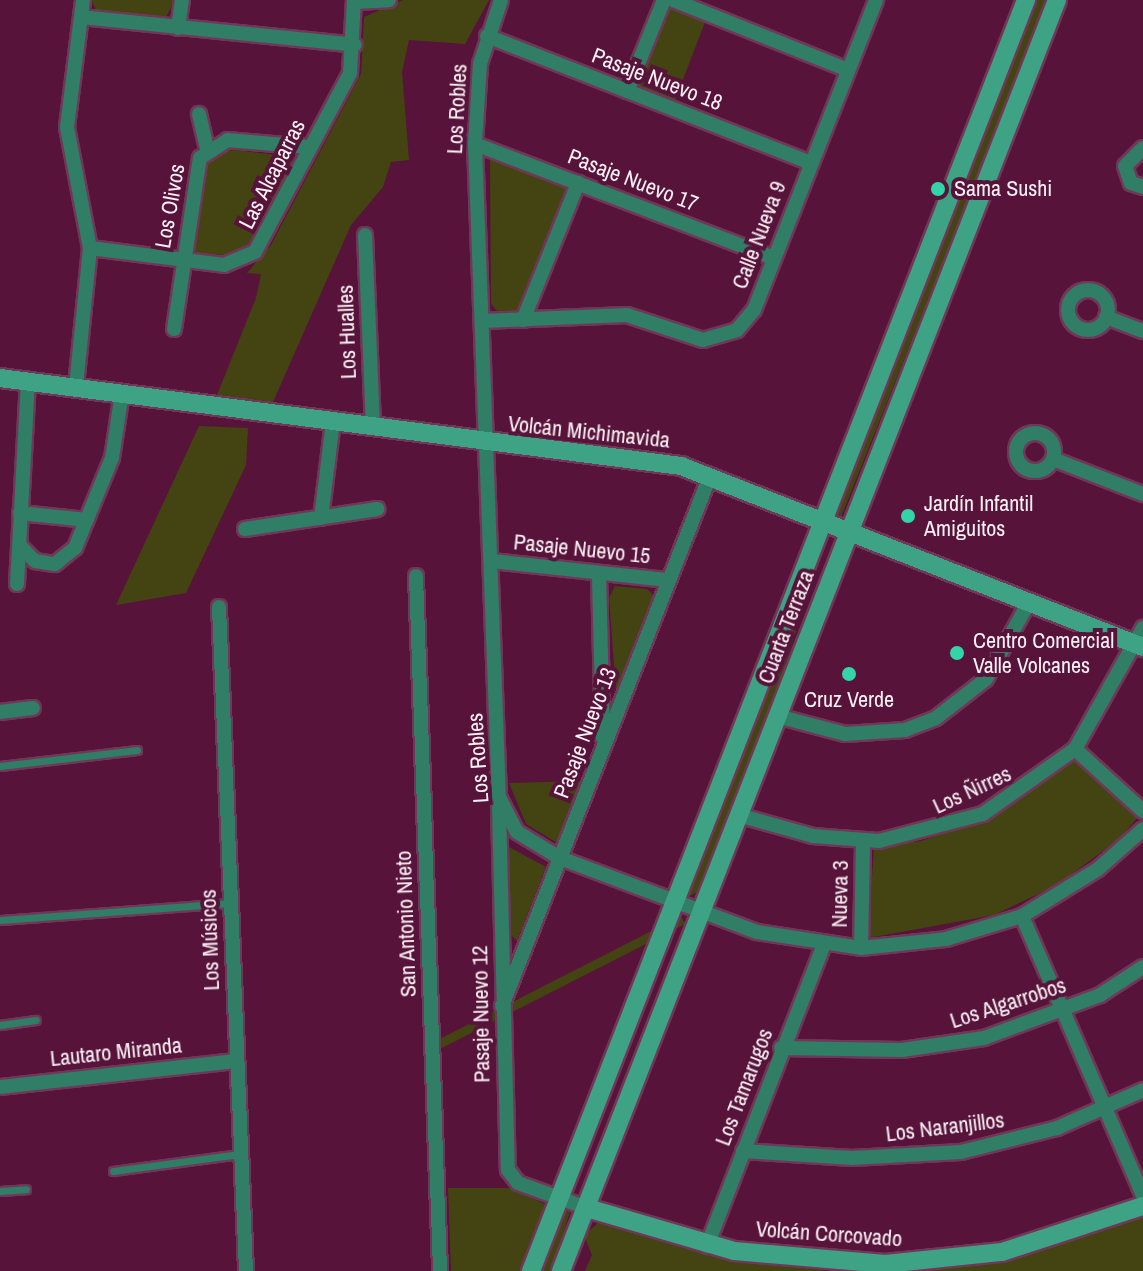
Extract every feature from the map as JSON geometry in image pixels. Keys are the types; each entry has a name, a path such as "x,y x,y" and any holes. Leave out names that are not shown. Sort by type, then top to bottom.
{"main road":[{"name":"Cuarta Terraza","path":"531,1271 1026,0"},
{"name":"Cuarta Terraza","path":"561,1271 1057,0"},
{"name":"Volcán Michimavida","path":"0,378 76,386 710,476 1029,602 1141,640"},
{"name":"Volcán Corcovado","path":"587,1208 707,1246 852,1264 941,1262 1033,1245 1143,1206"}],"street":[{"path":"76,386 90,248 67,127 83,0"},
{"path":"178,28 182,0"},
{"path":"354,1 389,0"},
{"name":"Los Robles","path":"501,0 487,36 475,144 499,797 517,832 560,858 700,913 824,945 861,948 946,939 1022,916 1090,876 1143,829"},
{"path":"627,91 664,0"},
{"path":"673,0 848,70"},
{"name":"Calle Nueva 9","path":"483,321 627,315 692,339 717,338 754,310 876,0"},
{"name":"Las Alcaparras","path":"90,248 232,265 255,252 350,73 355,45 354,1"},
{"path":"81,17 355,45"},
{"name":"Pasaje Nuevo 18","path":"487,36 811,163"},
{"path":"199,114 207,149"},
{"name":"Los Olivos","path":"174,329 197,165 207,149 228,140 310,147"},
{"name":"Pasaje Nuevo 17","path":"475,144 774,258"},
{"path":"1143,148 1125,166 1131,183 1143,187"},
{"path":"523,320 578,183"},
{"name":"Los Hualles","path":"365,235 373,428"},
{"path":"1106,317 1143,331"},
{"path":"17,584 28,381"},
{"path":"21,547 35,561 55,564 75,548 112,458 122,393"},
{"path":"321,518 333,422"},
{"path":"1053,459 1143,494"},
{"name":"Pasaje Nuevo 13","path":"502,1006 710,476"},
{"path":"245,529 377,509"},
{"path":"20,513 87,520"},
{"name":"Pasaje Nuevo 15","path":"492,561 599,575 668,580"},
{"path":"599,575 603,747"},
{"name":"San Antonio Nieto","path":"416,576 440,1271"},
{"path":"777,716 845,734 905,730 936,718 986,679 1029,602"},
{"name":"Los Músicos","path":"219,607 246,1271"},
{"name":"Los Ñirres","path":"738,815 813,836 863,841 920,835 983,814 1075,749 1141,640"},
{"path":"0,712 33,708"},
{"path":"1075,749 1143,811"},
{"name":"Pasaje Nuevo 12","path":"499,797 508,1170 518,1183 559,1197"},
{"name":"Nueva 3","path":"861,948 863,841"},
{"path":"1022,916 1143,1195"},
{"name":"Los Tamarugos","path":"707,1246 781,1048 824,945"},
{"name":"Los Algarrobos","path":"781,1048 943,1047 1064,1009 1143,967"},
{"name":"Lautaro Miranda","path":"0,1087 236,1061"},
{"name":"Los Naranjillos","path":"743,1151 852,1158 961,1152 1106,1108 1143,1090"},
{"name":"Volcán Corcovado","path":"559,1197 587,1208"}],"lane":[{"path":"0,766 137,750"},
{"path":"0,920 230,903"},
{"path":"0,1025 36,1020"},
{"path":"113,1171 240,1154"},
{"path":"0,1191 26,1189"}],"shaded area":[{"path":"91,0 175,0 165,19 96,10"},
{"path":"403,0 489,0 465,44 409,40 402,72 409,160 391,162 383,187 351,225 273,402 217,395 256,298 261,274 247,273 271,245 361,74 364,17"},
{"path":"1036,0 1048,0 841,517 837,513"},
{"path":"667,4 706,19 674,103 635,88"},
{"path":"236,150 291,157 293,164 246,248 231,256 192,252 204,165 219,152"},
{"path":"490,157 571,187 521,312 499,313 491,304"},
{"path":"199,426 248,428 246,465 186,593 116,605"},
{"path":"827,536 773,701 697,892 688,897"},
{"path":"615,586 647,589 655,597 616,691 609,598"},
{"path":"1073,759 1139,816 1118,840 1055,886 994,915 868,938 874,847 921,841 995,815"},
{"path":"585,781 559,844 526,824 509,783"},
{"path":"507,846 546,867 517,941 510,934"},
{"path":"681,916 685,924 431,1053 427,1045"},
{"path":"448,1188 510,1188 547,1205 522,1271 451,1271"},
{"path":"570,1211 552,1271 541,1271 563,1212"},
{"path":"1143,1215 1143,1271 905,1271 997,1260"},
{"path":"598,1223 704,1254 827,1271 585,1271 592,1255 584,1235"}],"place":[{"name":"Sama Sushi","path":"938,189"},
{"name":"Jardín Infantil Amiguitos","path":"908,516"},
{"name":"Centro Comercial Valle Volcanes","path":"957,653"},
{"name":"Cruz Verde","path":"849,674"}]}
